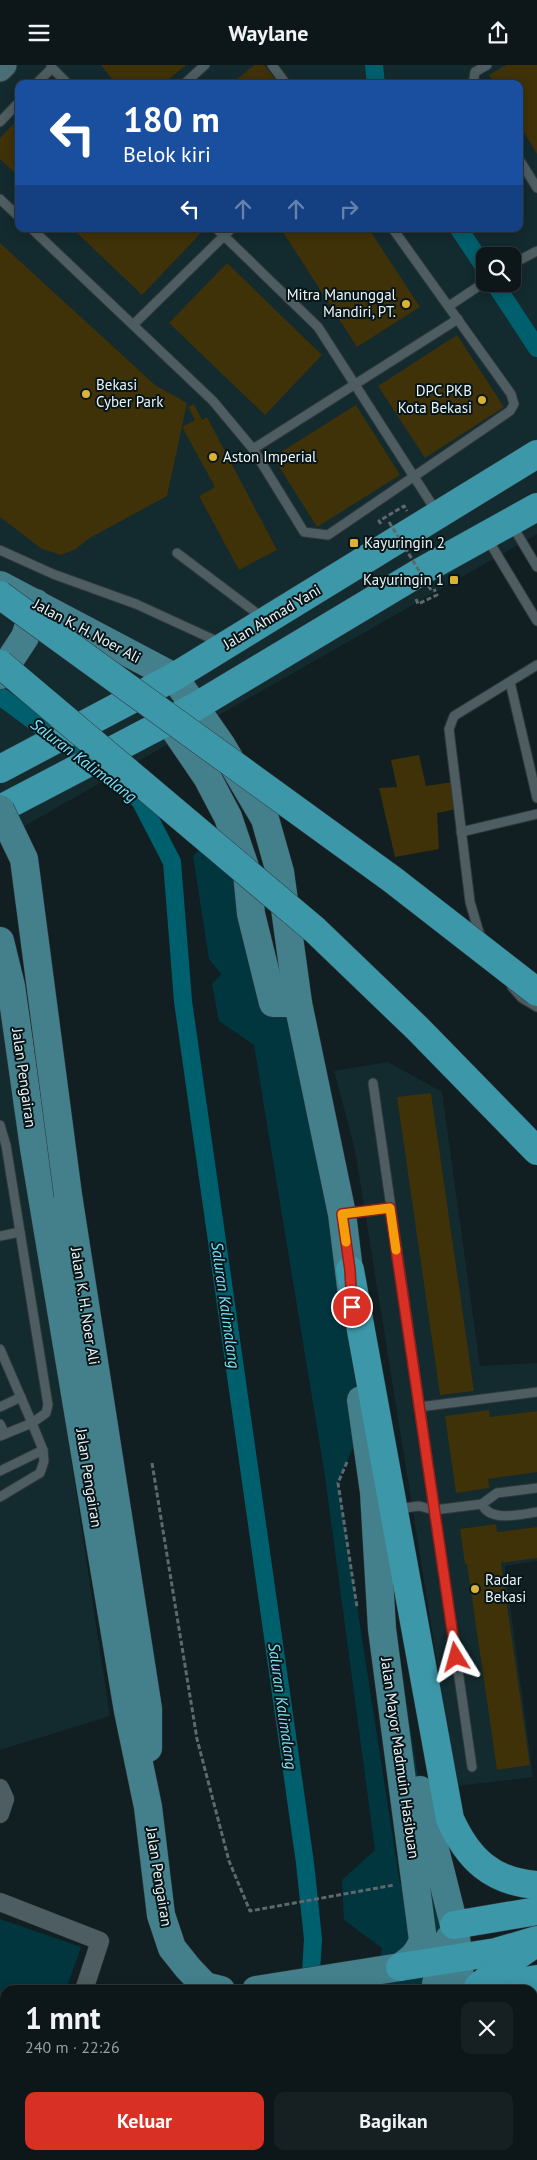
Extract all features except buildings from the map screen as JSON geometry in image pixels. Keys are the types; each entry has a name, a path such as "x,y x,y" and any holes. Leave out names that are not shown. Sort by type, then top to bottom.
{"highway":[{"name":"Jalan Ahmad Yani","path":"0,769 98,719 174,677 537,454"},
{"path":"0,809 195,707 420,573 537,507"},
{"path":"0,595 393,880 537,992"},
{"path":"3,668 316,930 418,1029 537,1151"},
{"path":"350,1270 381,1504 450,1819 459,1840 475,1860 494,1874 513,1882 537,1885"},
{"path":"454,1925 537,1911"},
{"path":"398,1968 447,1976 496,1952 537,1941"},
{"path":"483,1985 537,1941"},
{"path":"514,1958 508,1969 511,1976 519,1982 537,1979"}],"main road":[{"name":"Jalan K. H. Noer Ali","path":"0,585 174,677"},
{"path":"3,668 25,637 36,603"},
{"path":"174,677 222,746 266,819 280,872 298,1003 342,1214 350,1270"},
{"path":"145,694 169,720 207,777 228,817 247,873 251,914 273,1003 298,1003"},
{"name":"Jalan K. H. Noer Ali","path":"0,809 24,859 68,1195 148,1709 148,1807"},
{"name":"Jalan Pengairan","path":"0,941 11,986 39,1177 128,1711 148,1807 161,1915 172,1947 204,1985"},
{"name":"Jalan Mayor Madmuin Hasibuan","path":"381,1504 419,1783 454,1925"},
{"name":"Jalan Mayor Madmuin Hasibuan","path":"381,1504 382,1629 423,1940 419,1951 412,1960 398,1968"},
{"path":"447,1976 454,1925"},
{"path":"288,1985 398,1968"}],"street":[{"path":"0,69 4,65"},
{"path":"0,1788 5,1799 0,1814"},
{"path":"0,1902 100,1941 86,1985"}],"lane":[{"path":"188,80 205,65"},
{"path":"272,65 283,80"},
{"path":"474,80 475,72 487,65"},
{"path":"40,80 52,66 64,80"},
{"path":"0,122 15,106"},
{"path":"523,165 537,188"},
{"path":"0,199 15,213"},
{"path":"35,232 213,401 253,449 304,531 328,535 510,411 514,404 511,394 395,232"},
{"path":"134,325 223,232"},
{"path":"225,232 318,327 439,515"},
{"path":"521,259 537,251"},
{"path":"449,306 476,288"},
{"path":"253,449 458,319"},
{"path":"511,523 537,567"},
{"path":"486,537 537,621"},
{"path":"0,550 63,577 136,604 226,645"},
{"path":"177,553 267,621"},
{"path":"537,665 454,716 449,729 470,902 479,935 492,965 522,998 537,1007"},
{"path":"510,682 537,798"},
{"path":"461,832 537,814"},
{"path":"373,1083 472,1767"},
{"path":"0,1125 6,1145 48,1405 46,1413 32,1423 3,1435 0,1424"},
{"path":"342,1214 390,1208"},
{"path":"0,1237 20,1232"},
{"path":"0,1349 43,1450 44,1461 40,1473 0,1497"},
{"path":"419,1407 537,1392"},
{"path":"0,1407 21,1397"},
{"path":"0,1471 43,1450"},
{"path":"381,1504 419,1506 434,1510 482,1504 498,1493 537,1488"},
{"path":"482,1504 484,1509 490,1514 537,1512"}],"path":[{"path":"389,522 431,590 416,600 418,605 437,595"},
{"path":"152,1463 197,1739 229,1861 250,1911 352,1892"}],"shaded area":[{"path":"4,65 537,65 537,534 0,840 0,69"},
{"path":"209,840 247,873 258,948 298,1003 364,1421 338,1483 400,1884 416,1882 390,1602 419,1783 454,1925 401,1968 436,1985 375,1985 382,1948 344,1920 342,1880 375,1850 325,1476 254,1045 219,1021 212,984 221,974 209,959 193,856"},
{"path":"0,993 110,1716 0,1750"},
{"path":"388,1062 442,1092 480,1366 537,1363 537,1561 505,1566 533,1777 457,1786 355,1150 334,1071"},
{"path":"0,1919 81,1947 68,1985 0,1985"}],"waterway":[{"path":"374,65 376,80"},
{"path":"461,232 476,254"},
{"path":"500,292 537,348"},
{"name":"Saluran Kalimalang","path":"0,696 140,800 172,862 183,1001 305,1863 313,1939 310,1985"}],"slow traffic":[{"path":"346,1242 342,1214 390,1208 396,1250"}],"place":[{"name":"Mitra Manunggal Mandiri, PT.","path":"406,304"},
{"name":"Bekasi Cyber Park","path":"86,394"},
{"name":"DPC PKB Kota Bekasi","path":"482,400"},
{"name":"Aston Imperial","path":"213,457"},
{"name":"Kayuringin 2","path":"354,543"},
{"name":"Kayuringin 1","path":"454,580"},
{"name":"Radar Bekasi","path":"475,1589"}],"route":[{"path":"352,1307 350,1270 342,1214 390,1208 456,1657"}]}
